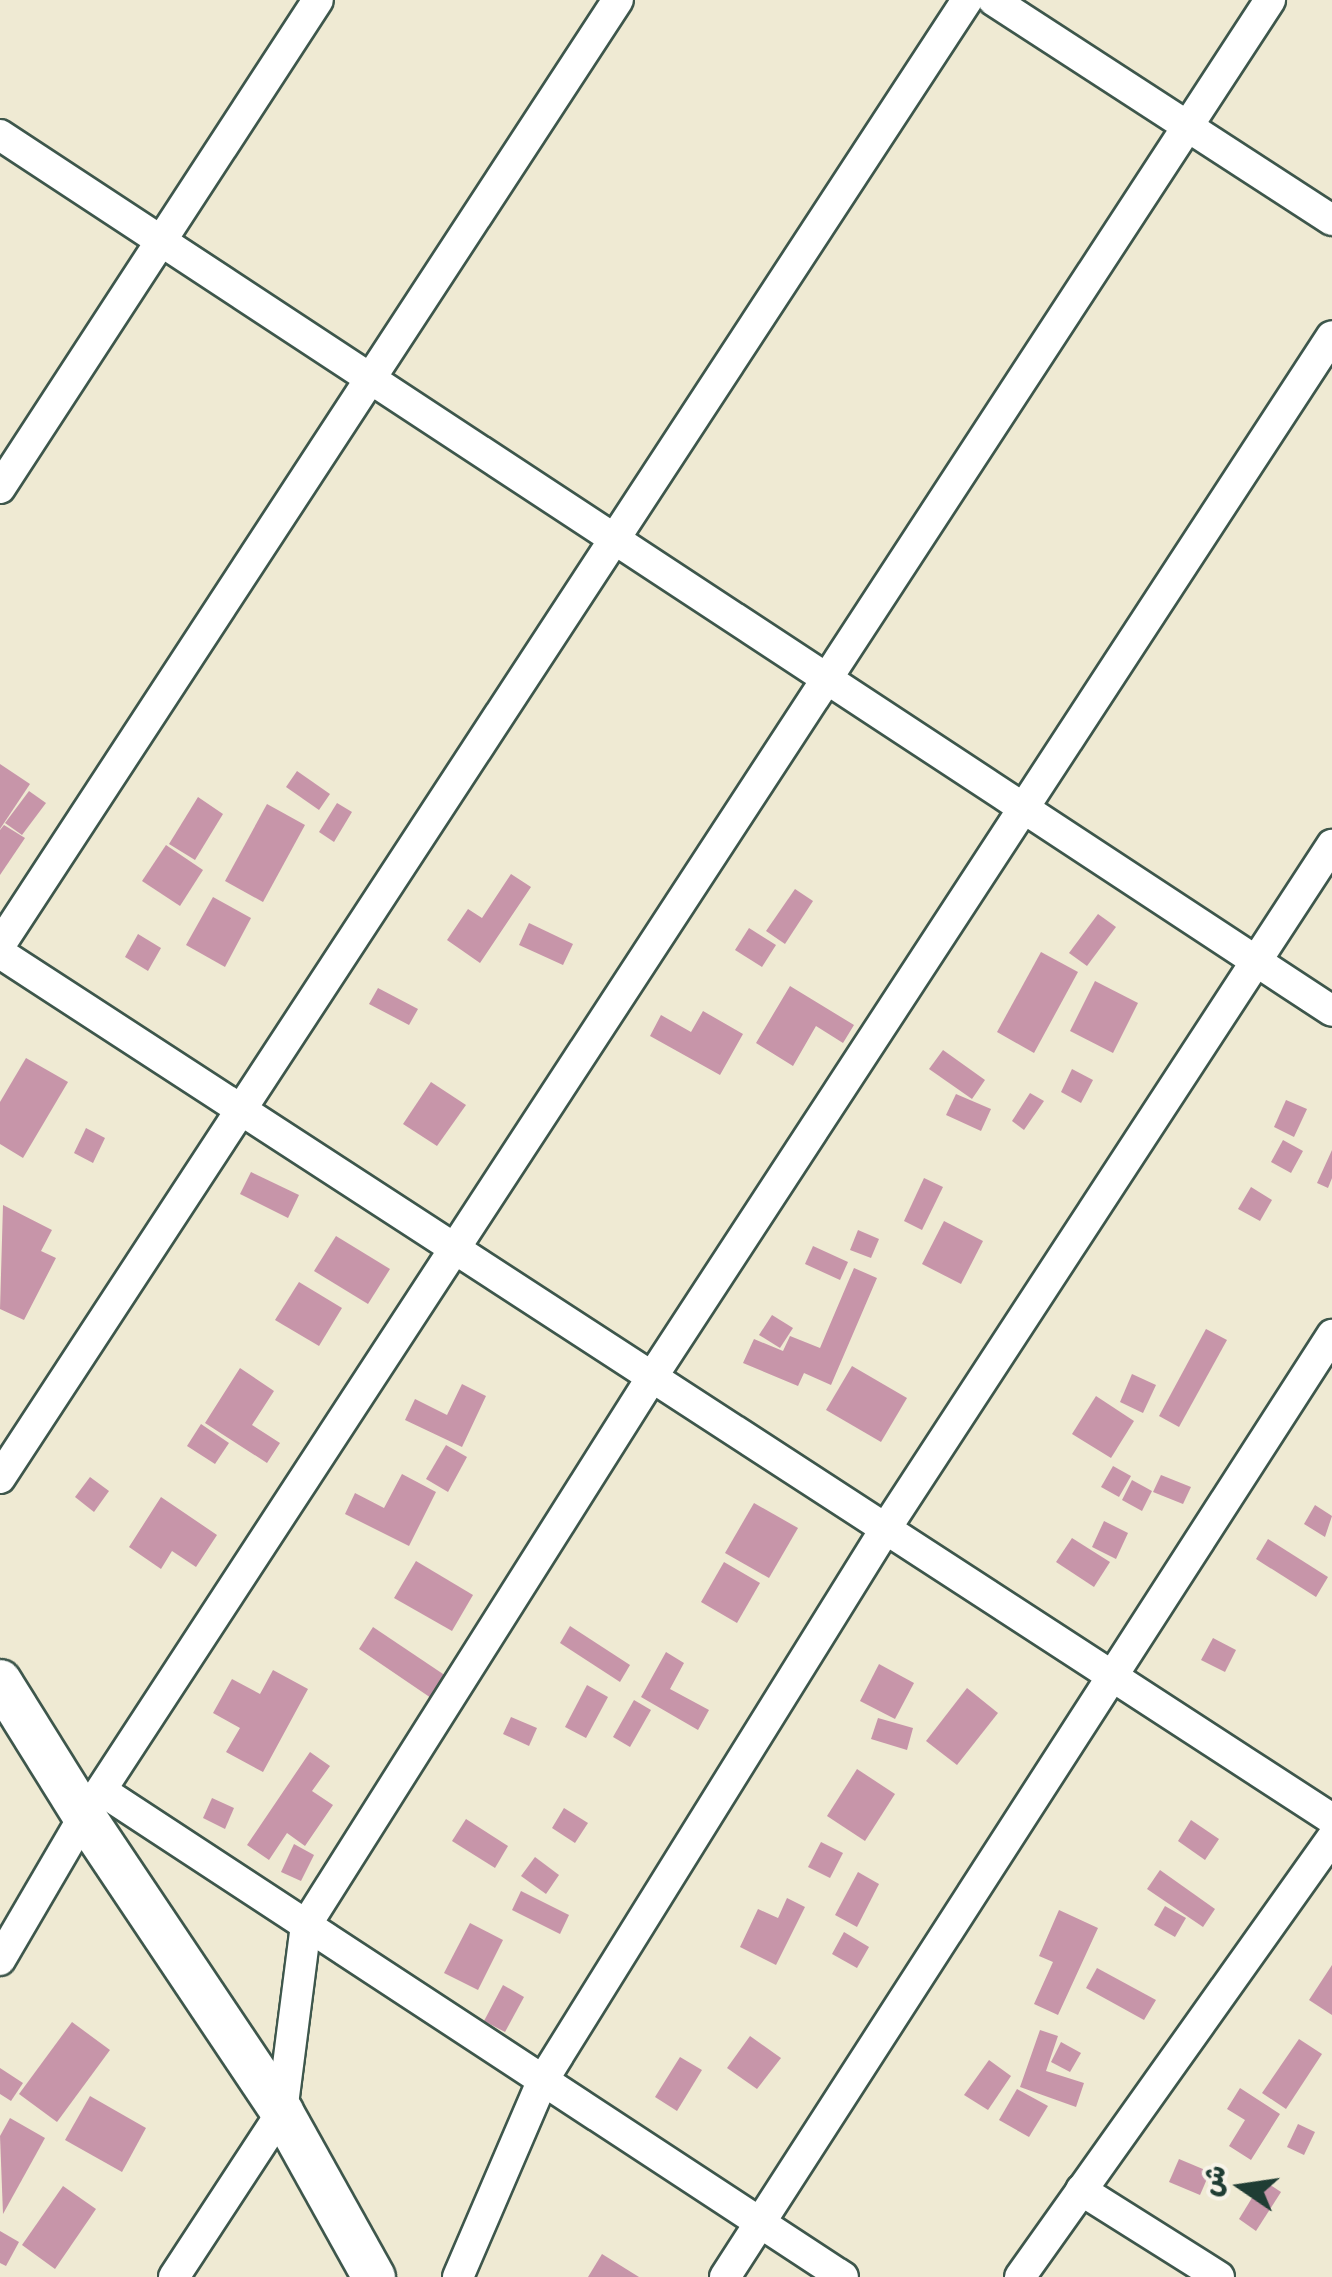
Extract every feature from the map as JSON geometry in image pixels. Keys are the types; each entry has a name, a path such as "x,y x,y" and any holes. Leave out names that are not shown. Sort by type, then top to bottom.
{"street":[{"path":"0,488 318,0"},
{"path":"0,945 618,0"},
{"path":"0,1478 967,0"},
{"path":"994,0 1332,220"},
{"path":"0,1960 93,1804 1270,0"},
{"path":"0,136 1332,1012"},
{"path":"174,2277 282,2112 306,1925 652,1377 1332,336"},
{"path":"458,2277 543,2080 886,1528 1332,845"},
{"path":"0,953 1332,1819"},
{"path":"726,2277 1332,1334"},
{"path":"0,1681 93,1804 282,2112 374,2277"},
{"path":"93,1804 306,1925 843,2277"},
{"path":"1020,2277 1332,1838"},
{"path":"1082,2190 1219,2277"}],"building":[{"path":"0,764 30,784 0,829"},
{"path":"297,771 330,794 319,810 286,787"},
{"path":"29,791 46,803 22,835 5,823"},
{"path":"198,797 223,814 195,860 169,844"},
{"path":"337,803 352,812 334,842 319,832"},
{"path":"267,804 305,825 263,902 225,881"},
{"path":"4,825 25,838 0,875 0,830"},
{"path":"166,845 203,870 180,906 142,881"},
{"path":"511,874 531,887 480,963 447,940 468,909 482,918"},
{"path":"795,889 813,901 785,944 766,931"},
{"path":"213,897 251,918 225,967 186,945"},
{"path":"1098,914 1116,927 1087,966 1069,953"},
{"path":"529,923 573,944 563,965 519,945"},
{"path":"749,928 776,945 762,967 735,950"},
{"path":"138,934 161,948 148,971 125,957"},
{"path":"1041,952 1078,972 1034,1053 997,1032"},
{"path":"1095,981 1138,1003 1113,1053 1070,1031"},
{"path":"790,986 854,1025 843,1043 816,1026 793,1066 756,1043"},
{"path":"378,988 418,1009 409,1025 369,1004"},
{"path":"703,1011 743,1034 720,1075 650,1036 661,1015 691,1032"},
{"path":"943,1050 985,1080 972,1099 929,1069"},
{"path":"26,1058 68,1082 23,1158 0,1144 0,1102"},
{"path":"1072,1069 1093,1080 1081,1103 1061,1092"},
{"path":"431,1082 466,1105 437,1146 403,1124"},
{"path":"1030,1093 1044,1101 1024,1130 1012,1121"},
{"path":"956,1094 991,1109 981,1131 946,1115"},
{"path":"1286,1100 1307,1109 1294,1137 1274,1127"},
{"path":"86,1128 105,1138 93,1163 74,1153"},
{"path":"1283,1140 1303,1151 1291,1173 1271,1162"},
{"path":"1332,1150 1332,1178 1328,1188 1317,1183"},
{"path":"251,1172 299,1195 288,1218 240,1194"},
{"path":"924,1178 943,1187 922,1230 904,1221"},
{"path":"1251,1187 1272,1200 1260,1221 1238,1209"},
{"path":"3,1205 52,1230 41,1251 56,1258 24,1320 0,1309"},
{"path":"944,1221 983,1241 961,1284 922,1264"},
{"path":"858,1230 879,1239 871,1258 850,1250"},
{"path":"336,1236 390,1269 368,1304 314,1271"},
{"path":"813,1246 848,1262 840,1280 805,1264"},
{"path":"854,1268 877,1278 831,1385 804,1373 798,1386 743,1363 754,1339 783,1351 790,1336 820,1348"},
{"path":"299,1282 342,1308 319,1346 275,1320"},
{"path":"772,1315 793,1328 780,1348 759,1335"},
{"path":"1206,1329 1227,1340 1179,1427 1159,1416"},
{"path":"852,1366 907,1398 881,1442 826,1410"},
{"path":"240,1368 274,1391 252,1425 280,1443 267,1463 205,1423"},
{"path":"1132,1374 1156,1385 1143,1413 1120,1402"},
{"path":"462,1384 486,1396 462,1447 405,1420 415,1399 447,1415"},
{"path":"1096,1396 1134,1421 1111,1458 1072,1434"},
{"path":"201,1424 229,1443 215,1464 187,1446"},
{"path":"446,1445 467,1457 448,1492 426,1479"},
{"path":"1113,1466 1131,1476 1119,1497 1101,1487"},
{"path":"402,1474 436,1492 409,1546 345,1514 355,1493 384,1508"},
{"path":"1161,1475 1191,1487 1183,1504 1153,1492"},
{"path":"90,1477 109,1491 94,1512 75,1497"},
{"path":"1132,1480 1152,1491 1142,1511 1122,1500"},
{"path":"161,1497 217,1535 196,1567 172,1551 161,1569 129,1547"},
{"path":"754,1503 798,1528 769,1578 725,1553"},
{"path":"1315,1505 1332,1516 1325,1537 1304,1524"},
{"path":"1104,1521 1128,1533 1116,1559 1092,1547"},
{"path":"1072,1538 1110,1562 1094,1587 1056,1562"},
{"path":"1268,1539 1328,1577 1316,1597 1256,1559"},
{"path":"416,1561 473,1595 452,1631 394,1598"},
{"path":"724,1562 760,1583 737,1623 701,1602"},
{"path":"570,1626 630,1665 620,1682 560,1643"},
{"path":"373,1627 449,1678 434,1700 359,1649"},
{"path":"1213,1638 1236,1650 1225,1672 1201,1660"},
{"path":"666,1652 684,1663 670,1689 709,1710 698,1730 641,1697"},
{"path":"879,1664 914,1683 895,1719 860,1701"},
{"path":"273,1670 308,1689 263,1772 226,1752 240,1728 213,1713 232,1679 260,1694"},
{"path":"587,1685 608,1697 586,1738 565,1727"},
{"path":"967,1688 998,1713 957,1765 926,1741"},
{"path":"634,1700 651,1710 630,1747 613,1737"},
{"path":"511,1717 537,1728 529,1746 503,1734"},
{"path":"878,1718 913,1728 907,1750 871,1739"},
{"path":"310,1752 330,1766 312,1791 333,1805 305,1846 287,1833 269,1860 247,1845"},
{"path":"857,1769 895,1794 865,1841 827,1816"},
{"path":"212,1798 234,1808 225,1829 203,1818"},
{"path":"564,1808 588,1823 575,1843 552,1828"},
{"path":"466,1819 508,1846 495,1868 452,1841"},
{"path":"1191,1820 1219,1839 1205,1860 1178,1841"},
{"path":"821,1842 843,1853 830,1878 808,1867"},
{"path":"294,1844 314,1855 301,1881 281,1872"},
{"path":"535,1857 559,1875 546,1894 521,1876"},
{"path":"1160,1870 1215,1909 1203,1927 1147,1889"},
{"path":"858,1872 879,1884 857,1927 835,1915"},
{"path":"521,1891 569,1915 560,1934 512,1910"},
{"path":"787,1898 805,1907 776,1965 740,1947 758,1909 778,1918"},
{"path":"1165,1906 1186,1918 1175,1937 1154,1925"},
{"path":"1059,1910 1098,1928 1058,2015 1034,2004 1053,1962 1039,1956"},
{"path":"470,1923 503,1940 478,1990 444,1973"},
{"path":"844,1932 869,1947 857,1968 832,1954"},
{"path":"1332,1965 1332,2015 1309,2000"},
{"path":"1097,1968 1156,2000 1144,2020 1086,1988"},
{"path":"503,1985 524,1997 505,2032 484,2021"},
{"path":"72,2022 110,2050 57,2122 19,2094"},
{"path":"1040,2030 1058,2036 1046,2071 1084,2083 1076,2107 1020,2087"},
{"path":"750,2036 781,2058 757,2089 727,2068"},
{"path":"1299,2039 1322,2054 1286,2109 1262,2093"},
{"path":"1061,2042 1081,2053 1070,2072 1051,2062"},
{"path":"680,2057 702,2070 677,2111 655,2097"},
{"path":"989,2060 1011,2076 988,2110 964,2095"},
{"path":"0,2068 23,2083 11,2101 0,2094"},
{"path":"1240,2088 1280,2114 1251,2160 1229,2146 1245,2120 1227,2109"},
{"path":"1017,2089 1048,2106 1029,2137 999,2120"},
{"path":"90,2096 146,2128 122,2172 65,2140"},
{"path":"10,2118 45,2138 3,2214 0,2136"},
{"path":"1298,2124 1315,2132 1304,2155 1287,2147"},
{"path":"1179,2159 1210,2172 1200,2195 1169,2182"},
{"path":"1263,2180 1281,2192 1256,2231 1239,2219"},
{"path":"63,2186 96,2209 55,2269 22,2245"},
{"path":"0,2231 19,2242 6,2266 0,2263"},
{"path":"602,2254 639,2277 588,2277"}]}
